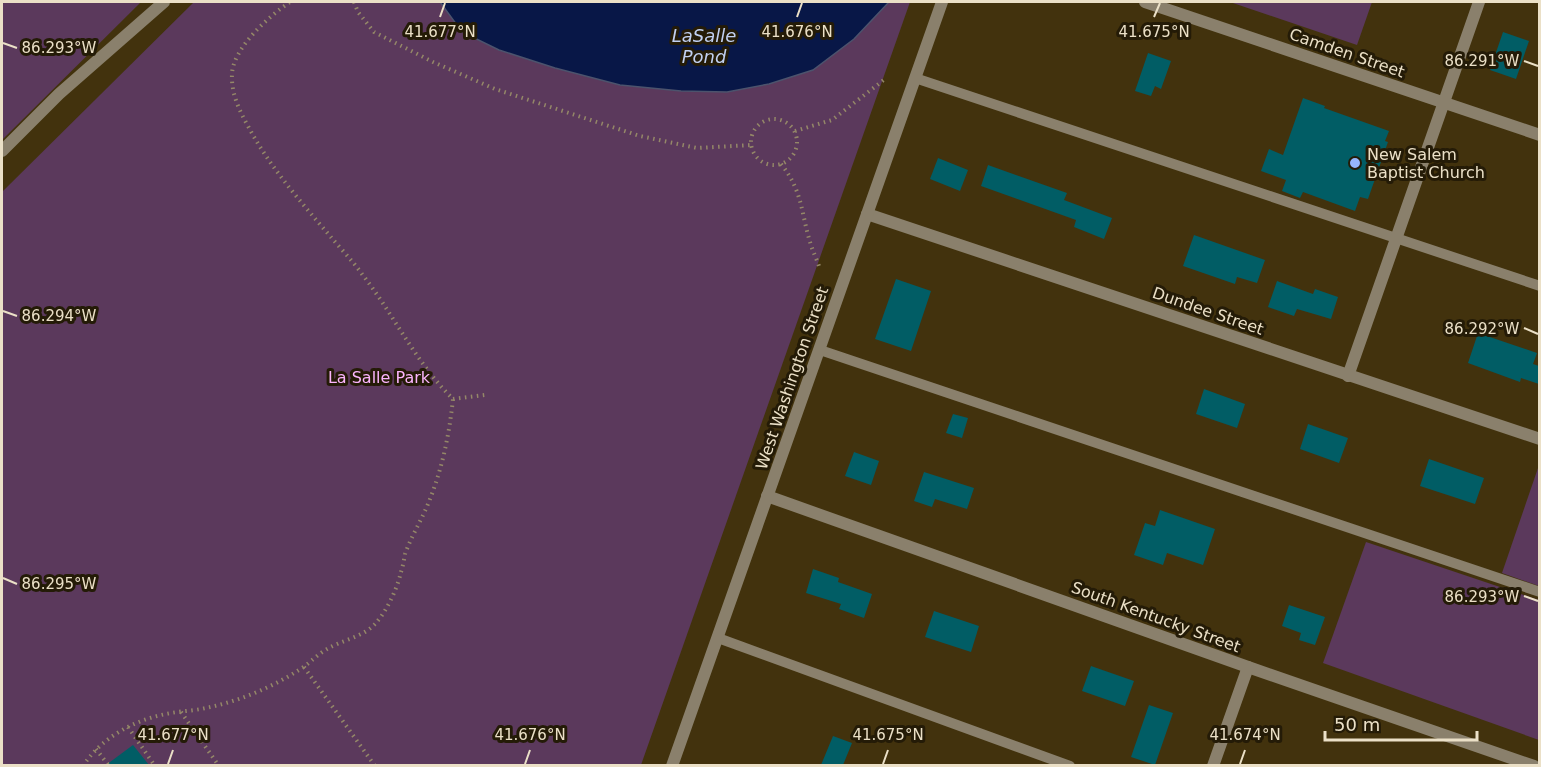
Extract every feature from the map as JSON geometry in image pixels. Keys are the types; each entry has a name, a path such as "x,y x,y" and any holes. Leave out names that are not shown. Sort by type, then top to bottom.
{"street":[{"path":"2,151 60,94 164,2"},
{"name":"West Washington Street","path":"672,765 942,2"},
{"name":"Camden Street","path":"1145,2 1539,135"},
{"path":"1348,376 1479,2"},
{"name":"Dundee Street","path":"867,214 1539,440"},
{"name":"South Kentucky Street","path":"767,496 1248,667 1534,765"},
{"path":"1213,765 1248,667"}],"lane":[{"path":"915,78 1539,286"},
{"path":"820,350 1539,592"},
{"path":"718,638 1070,765"}],"path":[{"path":"290,2 274,13 251,36 234,61 231,74 238,109 277,172 362,273 438,385 453,399"},
{"path":"354,2 358,12 374,32 433,62 495,89 640,136 697,148 751,145"},
{"path":"795,132 832,120 885,79"},
{"path":"778,118 791,125 795,132 797,147 794,155 781,164 765,164 753,153 751,138 754,131 764,121 778,118"},
{"path":"781,164 798,193 819,266"},
{"path":"453,399 485,394"},
{"path":"83,765 96,749 128,727 165,714 204,709 253,694 304,667 323,651 374,625 383,614 401,573 406,553 438,478 449,438 453,399"},
{"path":"304,667 375,765"},
{"path":"181,712 219,765"},
{"path":"128,727 155,765"},
{"path":"96,749 109,765"}],"green space":[{"path":"2,2 141,2 2,140"},
{"name":"La Salle Park","path":"194,2 910,2 641,765 2,766 2,192"},
{"path":"1230,2 1372,2 1357,45"},
{"path":"1538,468 1540,469 1539,586 1502,573"},
{"path":"1366,542 1539,600 1539,740 1323,663"}],"water":[{"name":"LaSalle Pond","path":"440,2 889,2 854,39 813,70 769,84 727,92 681,91 620,85 555,68 499,50 462,32"}],"building":[{"path":"1503,32 1529,41 1516,79 1490,70"},
{"path":"1148,53 1171,61 1161,89 1155,86 1151,96 1135,91"},
{"path":"1303,98 1325,106 1324,108 1389,131 1385,141 1388,142 1368,199 1360,197 1355,211 1303,192 1300,198 1282,191 1286,180 1261,171 1269,149 1283,155"},
{"path":"938,158 968,170 960,191 930,179"},
{"path":"988,165 1067,193 1064,200 1112,218 1104,239 1074,227 1076,220 981,186"},
{"path":"1194,235 1265,260 1257,283 1237,277 1235,284 1183,266"},
{"path":"896,279 931,291 911,351 875,339"},
{"path":"1277,281 1313,294 1315,289 1338,297 1331,319 1297,309 1294,316 1268,307"},
{"path":"1478,333 1537,353 1533,364 1539,366 1539,384 1521,378 1520,382 1468,363"},
{"path":"1204,389 1245,404 1237,428 1196,414"},
{"path":"953,414 968,418 962,438 946,433"},
{"path":"1308,424 1348,438 1339,463 1300,449"},
{"path":"854,452 879,461 871,485 845,476"},
{"path":"1429,459 1484,478 1475,504 1420,486"},
{"path":"924,472 974,488 967,509 935,499 932,507 914,501"},
{"path":"1160,510 1215,529 1203,565 1167,553 1163,565 1134,555 1145,523 1155,526"},
{"path":"813,569 839,578 838,582 872,594 864,618 839,609 841,604 806,593"},
{"path":"1289,605 1325,617 1315,645 1299,640 1301,633 1282,626"},
{"path":"934,611 979,626 971,652 925,637"},
{"path":"1091,666 1134,681 1125,706 1082,691"},
{"path":"1149,705 1173,713 1155,765 1131,757"},
{"path":"833,736 852,743 843,765 821,765"},
{"path":"133,745 149,765 106,765"}],"place":[{"name":"New Salem Baptist Church","path":"1355,163"}]}
